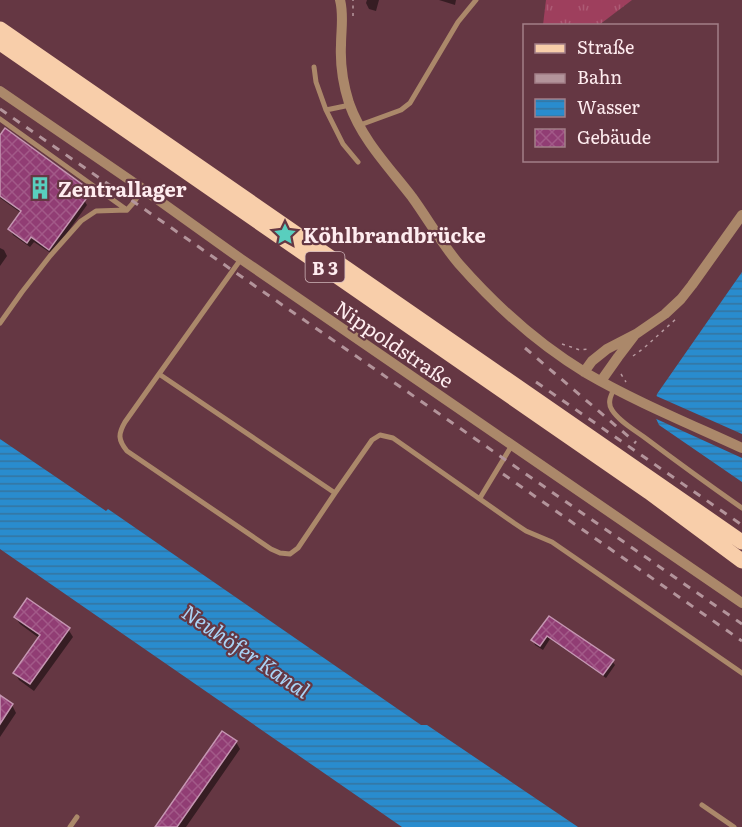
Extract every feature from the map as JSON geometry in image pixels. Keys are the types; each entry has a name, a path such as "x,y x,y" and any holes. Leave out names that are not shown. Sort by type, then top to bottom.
{"main road":[{"name":"B 3","path":"0,29 742,542"},
{"name":"B 3","path":"0,43 649,492 742,561"}],"street":[{"path":"340,0 341,71 358,126 418,205 447,249 471,277 525,329 584,372 614,388 630,391 742,448"},
{"name":"Nippoldstraße","path":"0,91 240,259 742,603"},
{"path":"584,372 592,361 607,348 636,334 681,300 742,215"},
{"path":"602,381 636,334"}],"lane":[{"path":"358,126 401,110 410,103 458,22 476,0"},
{"path":"314,67 316,82 326,110 343,144 358,162"},
{"path":"326,110 350,105"},
{"path":"0,119 127,210"},
{"path":"0,323 43,265 81,221 96,211 127,210 143,189"},
{"path":"240,259 120,430 121,444 127,452 271,549 290,554 298,548 372,440 380,435 393,438 526,531 552,542 742,673"},
{"path":"159,374 335,493"},
{"path":"614,388 610,399 611,410 622,421 742,508"},
{"path":"480,498 512,445"},
{"path":"702,805 734,827"},
{"path":"70,827 77,817"}],"path":[{"path":"352,19 353,0"},
{"path":"559,342 580,350 595,347"},
{"path":"621,369 621,377 630,391"}],"green space":[{"path":"546,0 632,0 600,24 543,24"}],"water":[{"path":"742,272 742,482 659,425 653,412 657,394"},
{"name":"Neuhöfer Kanal","path":"0,439 106,511 108,509 421,725 427,725 578,827 402,827 0,549"}],"pier":[{"path":"654,395 742,434 742,458 652,417 650,412"}],"building":[{"name":"Zentrallager","path":"5,128 83,185 77,193 86,199 49,250 31,237 27,243 8,229 21,211 0,196 0,135"},
{"path":"27,598 70,628 30,684 13,673 40,635 14,617"},
{"path":"549,616 614,660 603,675 547,636 540,646 531,640"},
{"path":"0,695 13,704 0,724"},
{"path":"222,731 237,741 177,827 155,827"}],"railway":[{"path":"0,109 742,624"},
{"path":"525,348 636,443"},
{"path":"536,382 742,525"},
{"path":"503,474 742,641"}],"place":[{"name":"Zentrallager","path":"40,188"},
{"name":"Köhlbrandbrücke","path":"285,234"}]}
